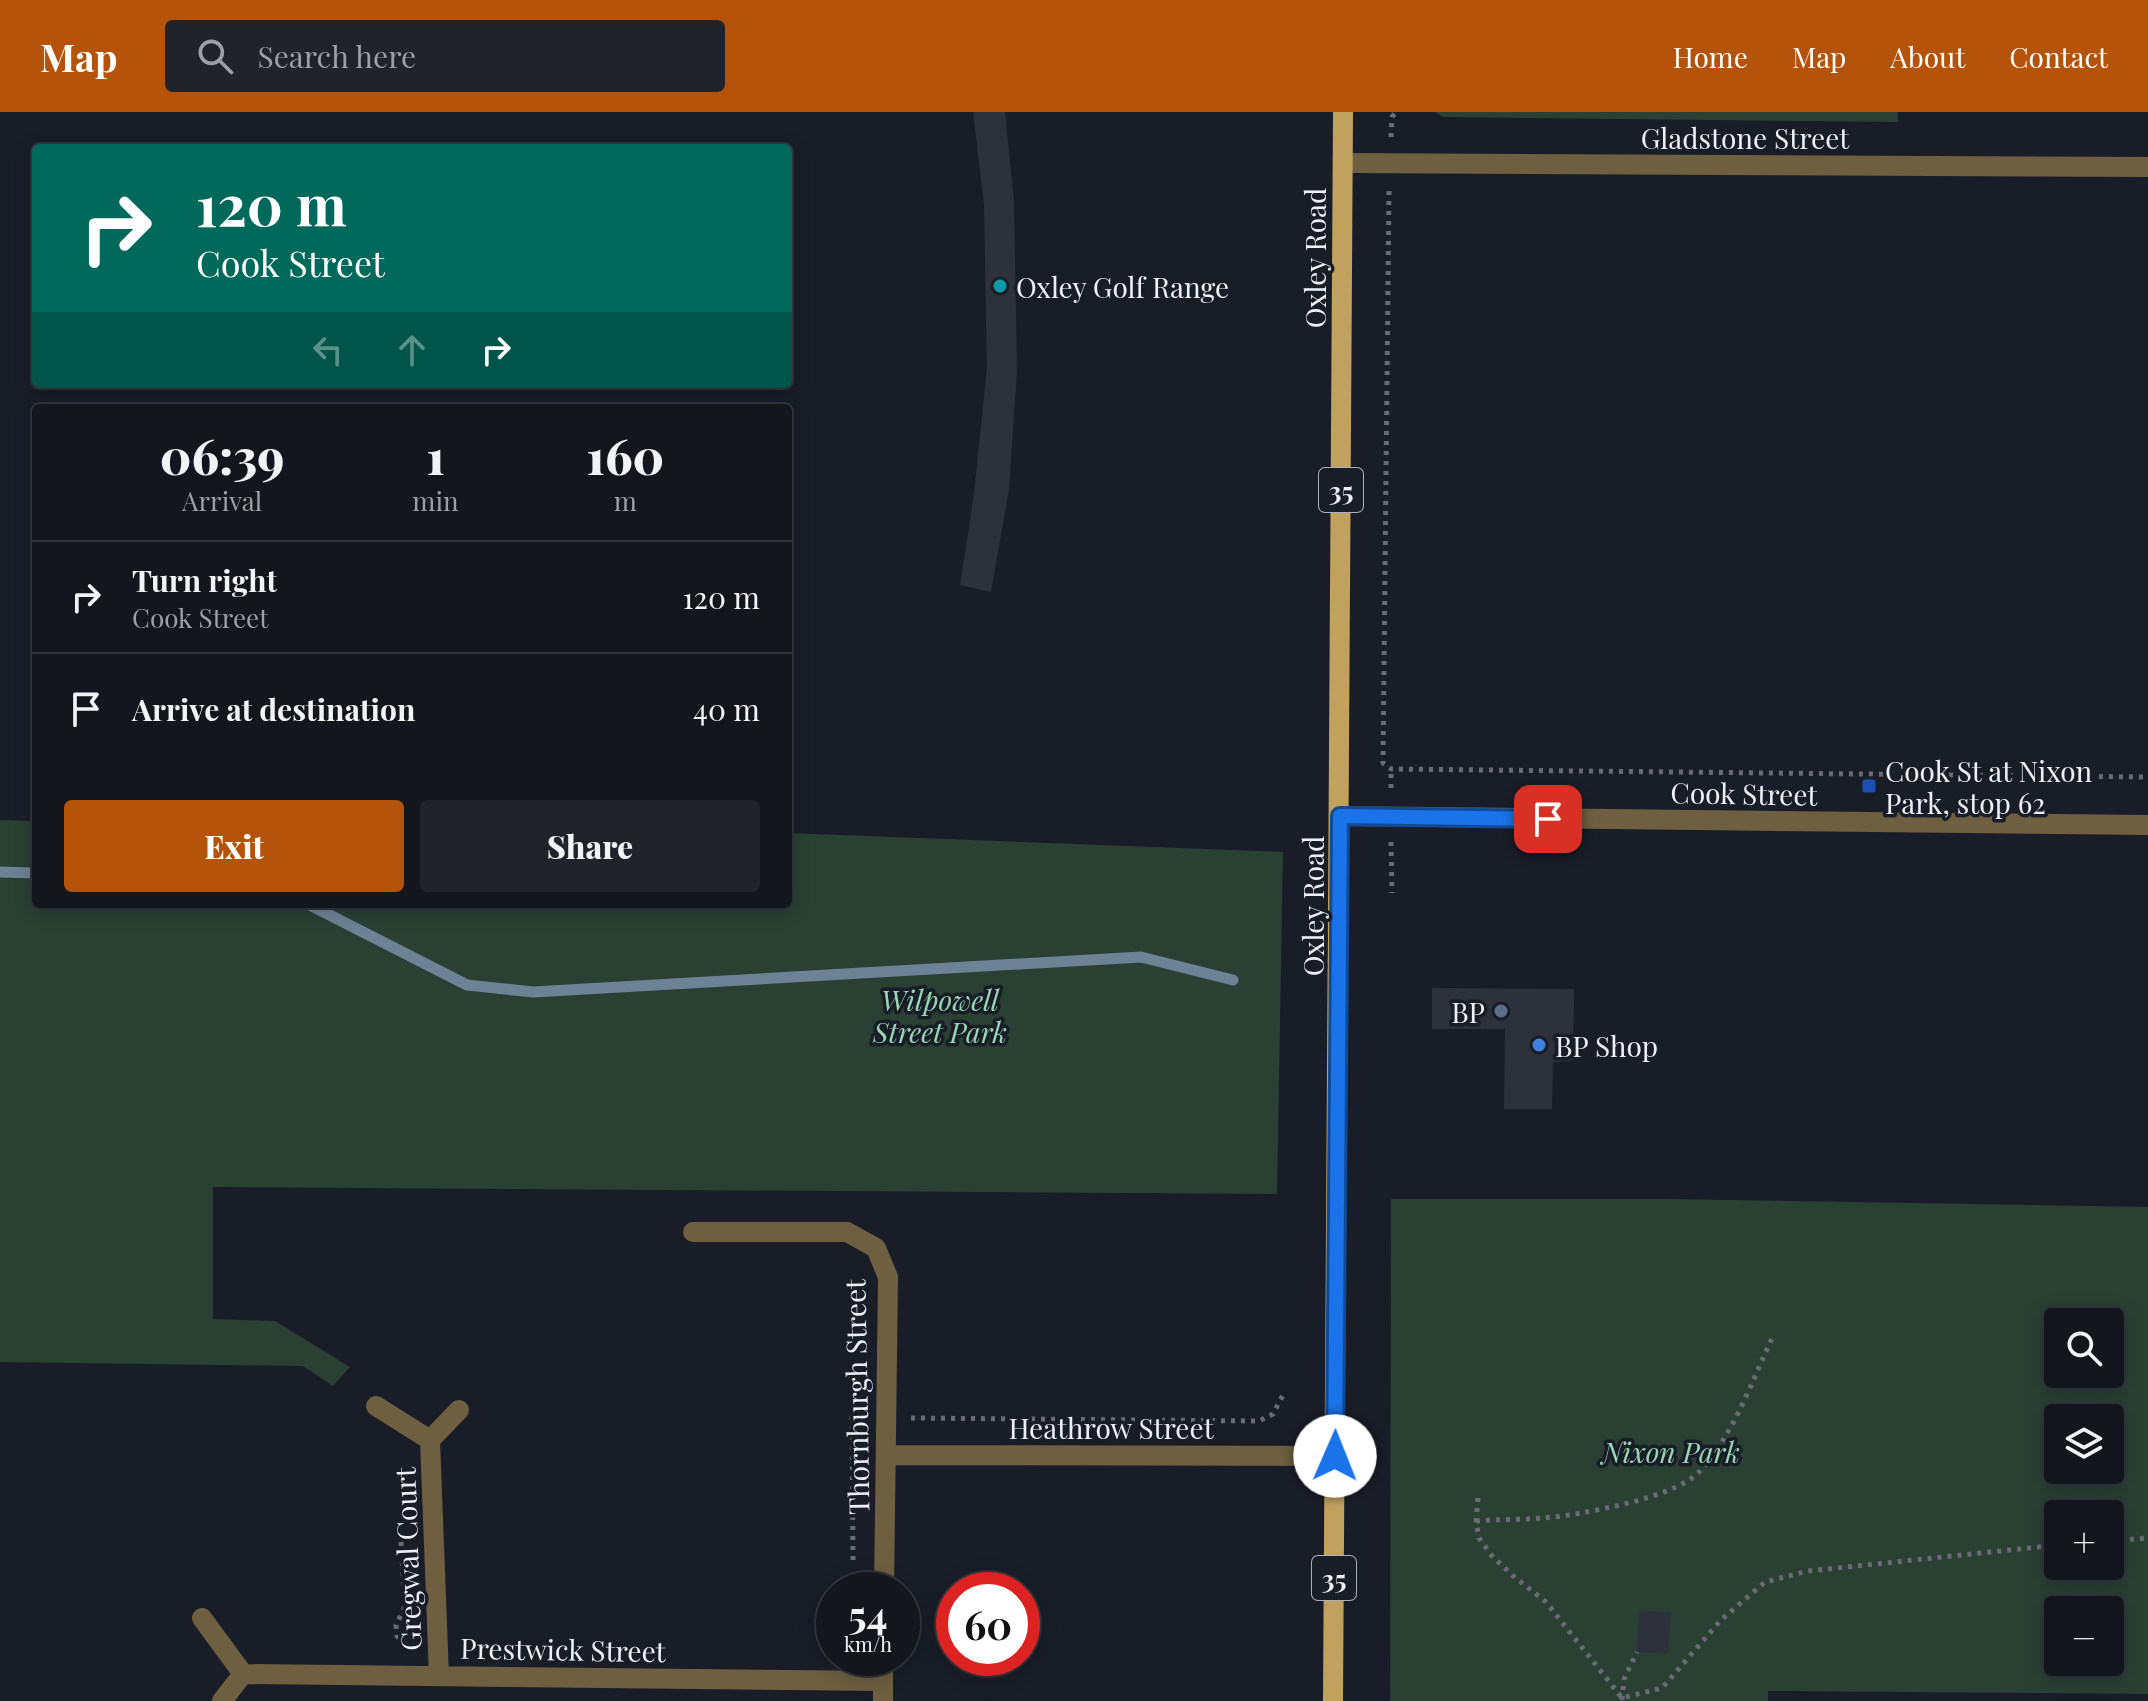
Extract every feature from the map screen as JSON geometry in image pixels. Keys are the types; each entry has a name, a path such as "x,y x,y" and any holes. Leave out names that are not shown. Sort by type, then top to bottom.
{"main road":[{"name":"Oxley Road","path":"1333,1701 1343,112"}],"street":[{"name":"Gladstone Street","path":"1343,163 2148,167"},
{"name":"Cook Street","path":"1340,816 2148,825"},
{"name":"Thornburgh Street","path":"693,1232 847,1232 876,1248 888,1277 884,1572"},
{"name":"Gregwal Court","path":"376,1406 430,1440"},
{"name":"Gregwal Court","path":"439,1676 430,1440 459,1410"},
{"name":"Heathrow Street","path":"887,1455 1335,1456"},
{"path":"202,1618 243,1674 222,1701"},
{"name":"Prestwick Street","path":"243,1674 439,1676 883,1691"}],"path":[{"path":"1396,112 1392,117 1390,164 1383,763 1391,769 2148,777"},
{"path":"1476,1521 1541,1519 1576,1514 1673,1490 1698,1474 1721,1444 1772,1338"},
{"path":"921,1419 1259,1421 1273,1414 1284,1393"},
{"path":"1478,1498 1476,1521 1479,1538 1492,1556 1546,1602 1622,1700"},
{"path":"2124,1540 2148,1538"},
{"path":"1622,1700 1662,1688 1721,1620 1765,1582 1808,1571 2044,1546"},
{"path":"1622,1700 1624,1679 1637,1652"}],"green space":[{"path":"1435,112 1898,112 1898,122 1443,117"},
{"name":"Wilpowell Street Park","path":"0,820 32,821 32,908 792,908 792,833 1283,852 1277,1194 213,1187 213,1319 275,1321 350,1367 333,1386 303,1366 0,1362"},
{"name":"Nixon Park","path":"1391,1199 1668,1199 2148,1207 2148,1694 1768,1691 1768,1701 1390,1701"}],"building":[{"name":"Oxley Golf Range","path":"973,112 1005,112 1014,201 1017,370 1009,489 991,592 960,585 974,494 987,367 984,204"},
{"name":"BP Shop","path":"1432,988 1574,989 1573,1061 1553,1062 1552,1109 1504,1109 1505,1029 1432,1029"},
{"path":"1639,1611 1671,1612 1668,1653 1637,1652"}],"waterway":[{"path":"0,872 32,873"},
{"path":"316,908 467,985 533,992 1141,957 1233,980"}],"place":[{"name":"Oxley Golf Range","path":"1000,286"},
{"name":"Cook St at Nixon Park, stop 62","path":"1869,786"},
{"name":"BP","path":"1501,1011"},
{"name":"BP Shop","path":"1539,1045"}],"route":[{"path":"1335,1456 1340,816 1548,819"}]}
